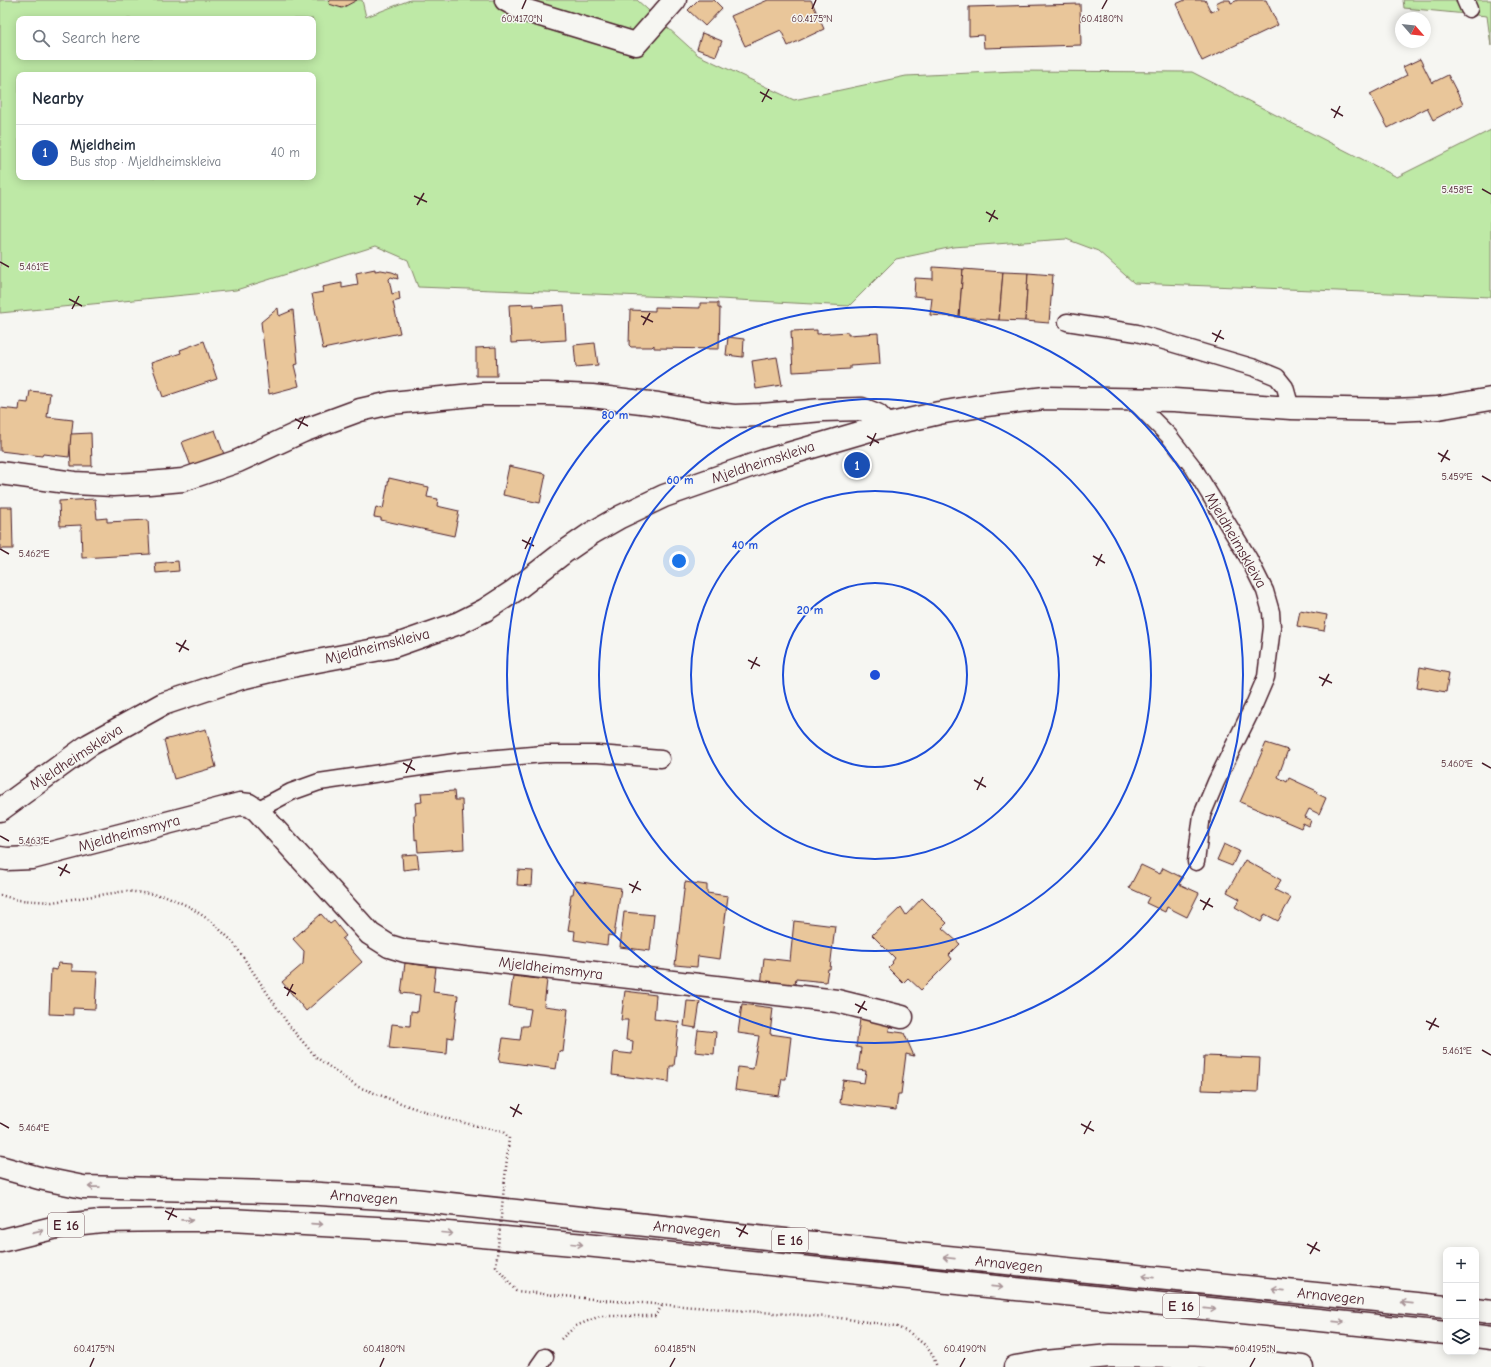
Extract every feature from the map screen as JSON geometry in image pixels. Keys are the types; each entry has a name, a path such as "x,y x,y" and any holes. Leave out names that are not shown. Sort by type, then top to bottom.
{"main road":[{"path":"506,0 524,10 636,44 675,0"},
{"path":"0,473 74,483 113,484 183,480 238,460 303,431 360,410 391,402 482,394 592,396 658,404 734,416 862,409 876,415 886,425"},
{"name":"Mjeldheimskleiva","path":"0,810 89,745 163,704 241,678 296,665 391,646 460,623 485,610 514,591 563,553 592,533 620,517 664,496 764,461 886,425 938,413 978,406 1038,399 1131,398 1291,408 1394,410 1438,408 1491,399"},
{"name":"Mjeldheimsmyra","path":"0,858 7,860 32,858 240,804 249,805 257,810 370,934 389,946 405,951 837,1001 902,1016"},
{"name":"Arnavegen","path":"0,1167 39,1178 83,1187 305,1193 413,1200 900,1253 1443,1307"},
{"name":"Arnavegen","path":"0,1241 65,1225 101,1221 230,1220 375,1228 585,1245 1443,1333"},
{"path":"1479,1310 1491,1312"},
{"path":"1479,1336 1491,1338"},
{"path":"1015,1367 1045,1362 1110,1356 1194,1357 1302,1367"}],"lane":[{"path":"1067,322 1136,333 1255,368 1277,377 1285,387 1291,408"},
{"name":"Mjeldheimskleiva","path":"1131,398 1169,436 1193,467 1249,559 1265,591 1271,612 1272,627 1266,677 1202,815 1196,862"},
{"path":"257,810 291,792 319,782 462,761 544,754 598,754 661,759"}],"path":[{"path":"0,896 18,900 52,902 127,891 166,896 190,907 212,922 233,942 290,1027 316,1057 350,1082 356,1086 411,1107 452,1120 503,1132 509,1138 496,1266 516,1291 663,1306 840,1318 895,1326 910,1333 926,1346 933,1356 937,1367"},
{"path":"542,1362 561,1338 576,1326 600,1316 656,1316 663,1306"}],"green space":[{"path":"0,0 362,0 366,17 410,0 637,0 698,55 794,100 906,76 1015,71 1192,72 1397,177 1491,130 1491,297 1134,283 1098,251 1066,239 953,247 896,259 849,306 720,299 418,287 408,260 376,246 236,290 0,313"},
{"path":"1403,0 1491,0 1491,46 1487,16 1404,8"}],"building":[{"path":"330,0 357,0 342,8 329,4"},
{"path":"698,0 714,0 722,8 705,26 688,10"},
{"path":"768,0 811,0 824,29 788,46 781,30 745,46 731,16"},
{"path":"1185,0 1205,0 1211,12 1219,9 1216,3 1222,0 1230,0 1231,3 1238,0 1266,0 1278,25 1202,61 1176,4"},
{"path":"1080,4 1081,45 984,48 983,35 969,36 969,7"},
{"path":"702,33 722,41 716,56 697,49"},
{"path":"1420,59 1432,83 1448,75 1463,104 1433,120 1427,108 1388,128 1370,94 1407,75 1403,67"},
{"path":"933,267 963,269 959,317 930,315 932,298 914,296 915,278 933,279"},
{"path":"375,269 375,271 381,270 397,274 398,279 391,277 389,279 392,294 399,292 400,300 393,302 400,333 323,349 312,294 323,292 322,287 342,283 342,288 358,285 356,273"},
{"path":"963,269 1003,272 999,320 959,317"},
{"path":"1003,272 1028,273 1025,321 999,320"},
{"path":"1028,273 1053,275 1049,323 1025,321"},
{"path":"700,303 718,303 718,308 720,308 719,349 654,348 654,345 652,347 631,347 629,345 630,310 655,311 655,307 700,308"},
{"path":"534,304 534,307 564,305 566,340 511,343 509,305"},
{"path":"278,308 279,316 293,310 298,364 294,365 299,386 269,394 261,322"},
{"path":"817,330 817,334 848,332 848,335 878,333 880,364 850,366 850,369 793,372 791,331"},
{"path":"728,337 744,339 743,357 726,355"},
{"path":"204,341 217,379 163,397 151,363 181,353 180,350"},
{"path":"595,343 598,365 576,367 574,345"},
{"path":"496,347 497,376 476,376 476,348"},
{"path":"777,357 782,385 756,389 752,361"},
{"path":"30,391 50,393 47,417 73,420 69,457 43,454 42,456 0,451 0,408 19,410 20,402 28,403"},
{"path":"215,430 225,457 192,469 182,442"},
{"path":"91,433 92,466 71,466 71,434"},
{"path":"509,466 546,474 540,503 503,495"},
{"path":"389,478 429,487 427,497 438,499 437,506 459,511 454,536 381,520 381,518 374,517 376,507 383,509"},
{"path":"95,499 97,519 107,518 107,522 148,520 150,554 82,558 81,525 60,526 59,501"},
{"path":"0,507 12,507 13,549 0,549"},
{"path":"178,561 179,571 156,573 155,563"},
{"path":"1300,610 1327,615 1324,631 1297,626"},
{"path":"1420,667 1449,673 1446,692 1417,687"},
{"path":"206,729 216,767 174,779 164,740"},
{"path":"1266,743 1288,750 1278,777 1287,782 1289,778 1317,791 1316,793 1326,798 1319,814 1309,809 1305,817 1311,820 1309,826 1303,823 1301,828 1240,802"},
{"path":"454,791 455,800 462,800 464,849 418,852 417,839 415,840 415,803 422,802 421,793"},
{"path":"1224,844 1239,851 1232,866 1217,860"},
{"path":"417,854 419,868 403,870 402,855"},
{"path":"1245,860 1281,880 1275,890 1291,898 1278,921 1265,914 1261,922 1235,907 1240,899 1227,892"},
{"path":"1141,865 1160,874 1163,868 1183,878 1179,884 1199,893 1187,917 1167,907 1165,912 1146,903 1149,897 1129,888"},
{"path":"518,870 533,871 532,886 517,885"},
{"path":"575,881 621,888 614,936 608,935 607,945 574,940 575,931 568,930 571,894 573,894"},
{"path":"685,882 707,885 707,893 728,896 720,959 698,956 697,967 675,965"},
{"path":"922,898 947,923 942,928 960,944 949,955 952,959 921,990 908,978 903,983 888,968 893,963 892,962 895,958 872,935 901,907 906,915"},
{"path":"624,912 654,915 650,951 620,947"},
{"path":"321,914 330,924 334,921 346,936 342,939 362,962 306,1011 282,982 303,964 304,951 293,939"},
{"path":"794,921 835,926 830,969 828,969 826,982 796,979 794,990 761,986 764,958 790,961"},
{"path":"58,963 72,964 72,971 97,972 95,1009 73,1008 73,1015 49,1014 51,969 57,970"},
{"path":"405,963 436,967 433,992 458,995 453,1038 448,1037 447,1054 389,1048 392,1024 410,1026 411,1011 418,1012 420,995 401,993"},
{"path":"513,976 547,980 544,1006 568,1009 563,1052 559,1051 556,1069 499,1061 503,1038 520,1040 522,1026 528,1026 531,1009 509,1006"},
{"path":"625,991 656,995 654,1019 679,1022 674,1066 670,1066 669,1082 612,1075 614,1052 632,1054 633,1041 626,1040 628,1020 621,1020"},
{"path":"687,1001 700,1002 696,1028 684,1026"},
{"path":"742,1004 773,1008 770,1034 791,1037 786,1079 782,1079 779,1096 735,1090 738,1067 753,1069 759,1036 738,1033"},
{"path":"860,1019 890,1022 889,1031 904,1033 914,1056 906,1054 901,1094 898,1094 896,1110 840,1103 843,1080 864,1083 866,1071 858,1070 861,1048 856,1047"},
{"path":"698,1030 716,1032 714,1054 695,1052"},
{"path":"1204,1056 1260,1058 1258,1092 1202,1090"}],"place":[{"name":"Mjeldheim","path":"857,465"}]}
